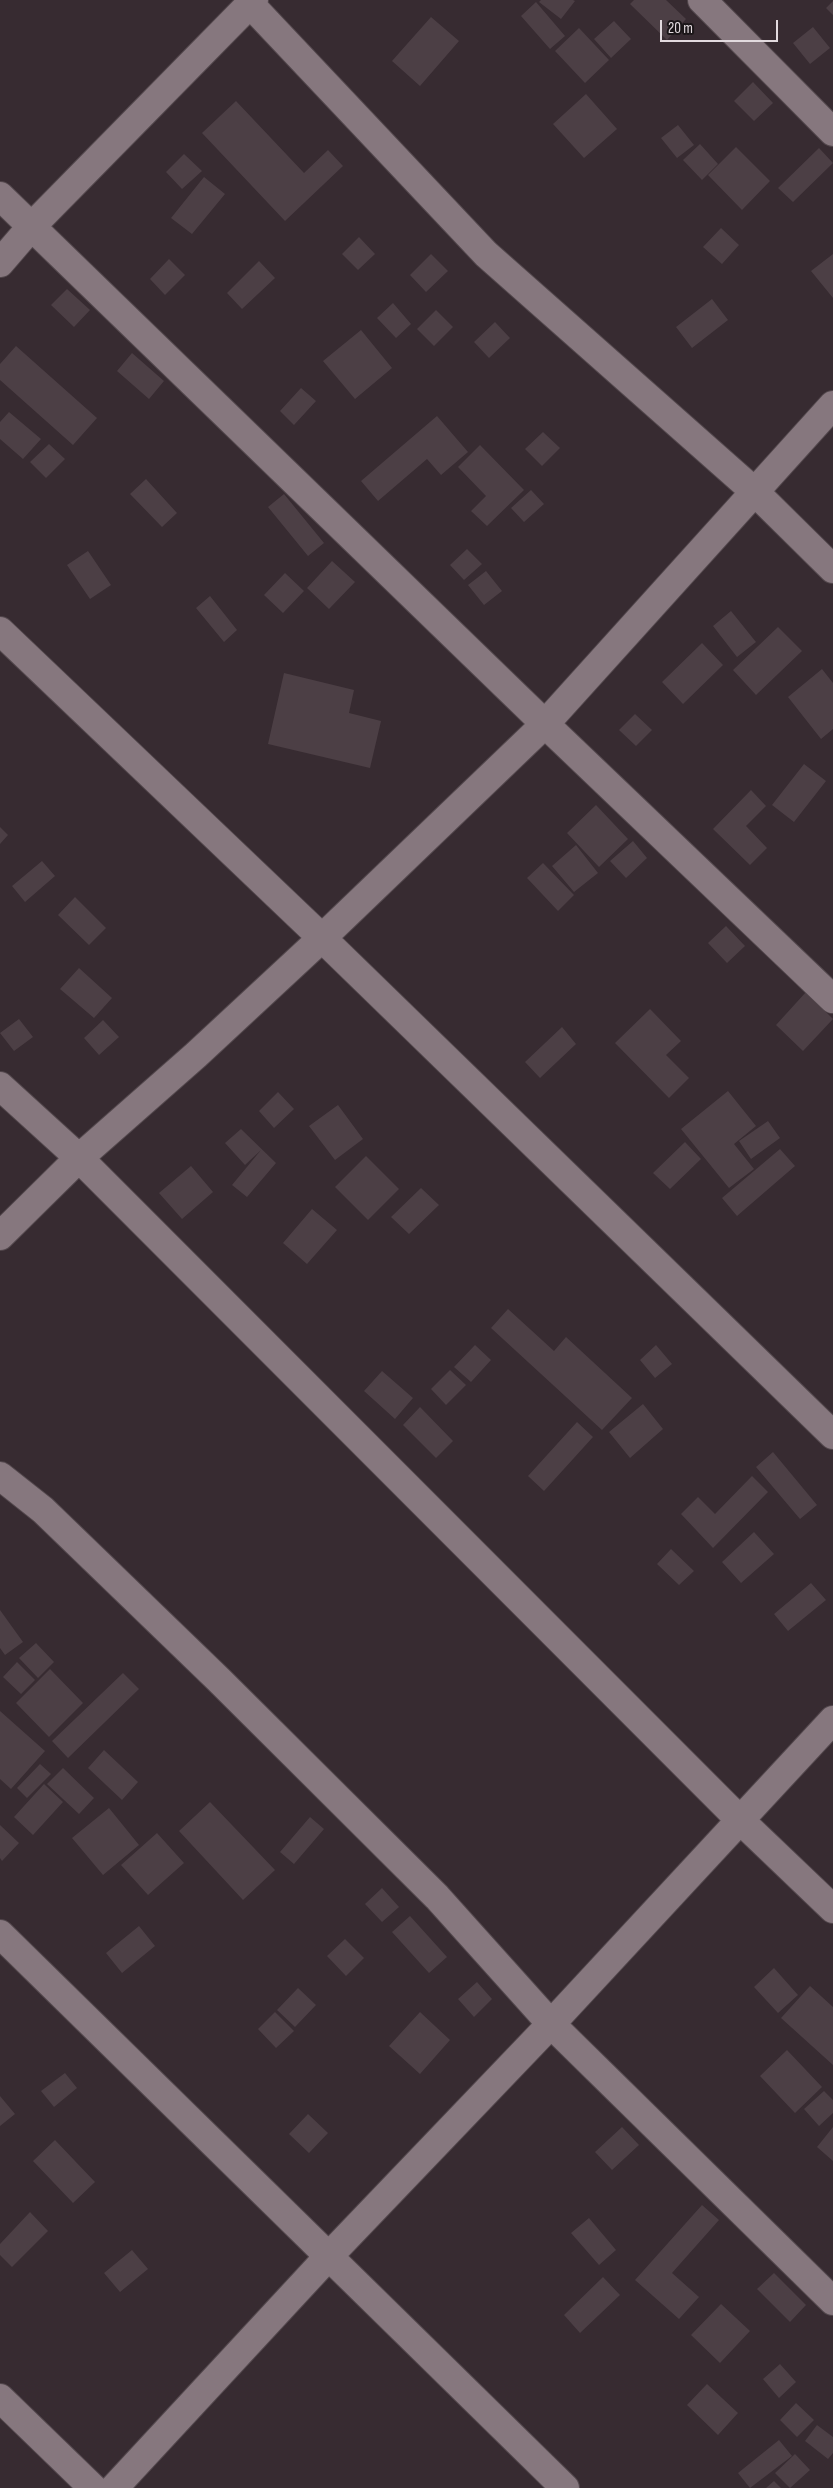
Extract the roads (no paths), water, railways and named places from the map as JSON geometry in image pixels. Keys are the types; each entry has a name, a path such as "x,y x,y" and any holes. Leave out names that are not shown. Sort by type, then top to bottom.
{"street":[{"path":"702,0 833,132"},
{"path":"0,264 31,227 252,2 486,254 755,492 833,569"},
{"path":"0,196 544,724 833,999"},
{"path":"0,1236 79,1158 196,1055 322,938 544,724 833,405"},
{"path":"0,632 322,938 833,1435"},
{"path":"0,1086 79,1158 740,1820 833,1909"},
{"path":"0,1476 43,1510 219,1680 437,1897 551,2024 833,2301"},
{"path":"114,2488 328,2257 551,2024 833,1720"},
{"path":"0,1934 565,2488"},
{"path":"0,2398 93,2488"}]}
